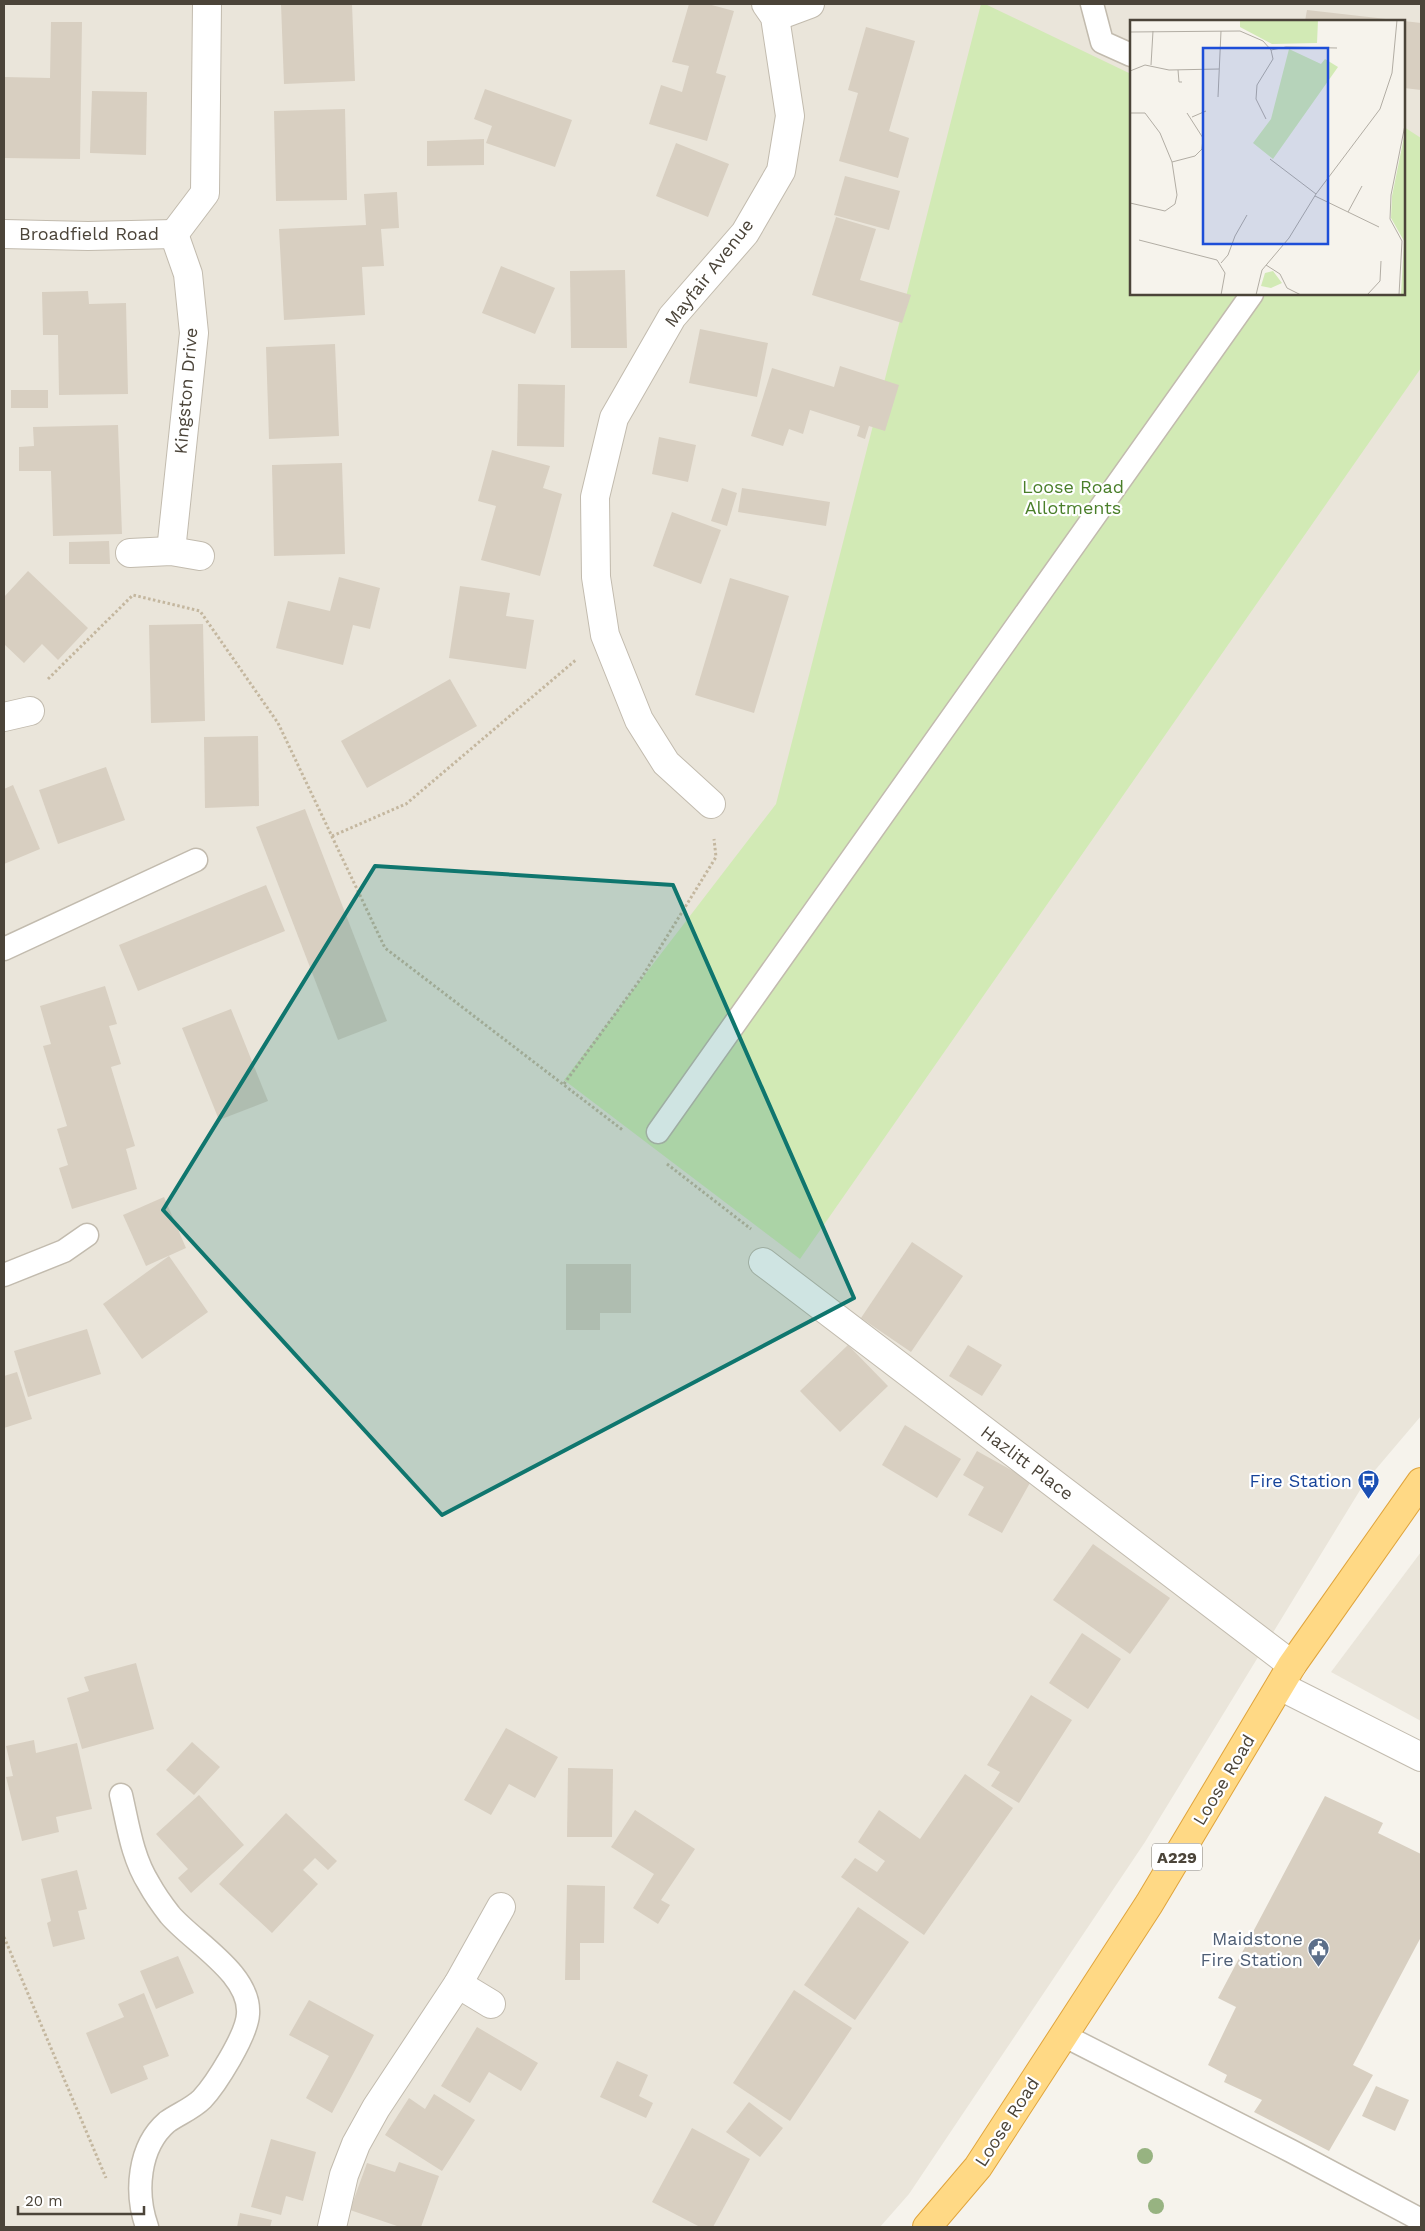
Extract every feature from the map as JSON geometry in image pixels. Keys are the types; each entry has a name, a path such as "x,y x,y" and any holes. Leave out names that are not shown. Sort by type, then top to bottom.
{"highway":[{"name":"Loose Road","path":"927,2227 978,2167 1149,1904 1286,1676 1421,1482"}],"street":[{"path":"174,234 205,193 207,4"},
{"path":"770,10 810,4"},
{"name":"Mayfair Avenue","path":"711,804 666,763 640,720 605,635 596,577 595,497 614,418 672,317 745,233 781,171 790,116 770,10"},
{"name":"Broadfield Road","path":"4,234 88,236 174,234"},
{"name":"Kingston Drive","path":"171,551 194,333 188,274 174,234"},
{"path":"130,553 171,551 200,556"},
{"path":"4,717 30,711"},
{"name":"Hazlitt Place","path":"763,1262 1286,1676 1421,1757"},
{"path":"332,2227 344,2175 356,2144 376,2108 458,1984 501,1907"},
{"path":"458,1984 491,2004"}],"lane":[{"path":"1092,4 1102,42 1130,55"},
{"path":"658,1132 1251,295"},
{"path":"4,948 196,860"},
{"path":"4,1275 64,1251 87,1235"},
{"path":"121,1795 136,1860 148,1884 171,1916 216,1957 236,1979 245,1995 248,2014 240,2041 212,2086 201,2100 168,2122 154,2136 140,2173 140,2192 147,2227"},
{"path":"1064,2035 1421,2220"}],"path":[{"path":"30,711 50,676 133,594 200,611 278,723 385,948 626,1132"},
{"path":"332,836 406,804 605,635"},
{"path":"564,1084 642,977 716,857 711,804"},
{"path":"665,1162 766,1241 763,1262"},
{"path":"4,1937 107,2182"}],"highlighted area":[{"path":"375,866 673,885 854,1298 442,1515 163,1210"}],"shaded area":[{"path":"4,4 1421,4 1421,1416 1365,1482 1145,1842 909,2194 880,2227 4,2227"},
{"path":"1421,1552 1421,1721 1331,1672"}],"green space":[{"name":"Loose Road Allotments","path":"981,4 985,4 1130,74 1130,295 1405,295 1405,128 1421,138 1421,368 800,1259 564,1080 776,804"}],"building":[{"path":"281,4 352,4 355,81 284,84"},
{"path":"689,4 708,4 734,11 716,73 726,76 707,141 649,124 661,85 682,92 689,66 672,62"},
{"path":"1307,10 1395,20 1305,20"},
{"path":"1405,21 1421,23 1421,90 1405,88"},
{"path":"51,22 82,22 80,159 4,158 4,77 50,78"},
{"path":"866,27 915,41 889,131 909,138 898,178 839,161 858,93 848,90"},
{"path":"485,89 572,120 555,167 486,143 492,126 474,119"},
{"path":"92,91 147,92 146,155 90,153"},
{"path":"345,109 347,200 276,201 274,111"},
{"path":"484,139 484,165 427,166 427,141"},
{"path":"676,143 729,164 708,217 656,196"},
{"path":"845,176 900,191 889,230 834,215"},
{"path":"397,192 399,228 381,229 384,266 362,267 365,315 284,320 279,229 366,225 364,194"},
{"path":"836,217 876,229 860,280 911,295 902,323 812,295"},
{"path":"501,266 555,288 535,334 482,313"},
{"path":"625,270 627,348 571,348 570,271"},
{"path":"88,291 89,304 126,303 128,394 59,395 58,335 43,335 42,292"},
{"path":"700,329 768,343 757,397 689,383"},
{"path":"335,344 339,436 269,439 266,347"},
{"path":"840,366 899,385 885,431 869,426 865,439 857,436 860,426 810,410 803,434 789,429 783,446 751,436 772,368 834,387"},
{"path":"518,384 565,385 564,447 517,446"},
{"path":"11,390 48,390 48,408 11,408"},
{"path":"118,425 122,534 53,536 51,471 19,471 19,447 34,446 33,427"},
{"path":"659,437 696,445 688,482 652,474"},
{"path":"492,450 550,466 543,488 562,494 540,576 481,560 496,506 478,501"},
{"path":"342,463 345,554 274,556 272,465"},
{"path":"722,488 737,493 727,526 711,521"},
{"path":"742,488 830,502 826,526 738,512"},
{"path":"672,512 721,530 701,584 653,566"},
{"path":"109,541 110,564 69,564 69,542"},
{"path":"28,571 88,628 58,660 42,644 24,663 4,644 4,597"},
{"path":"339,577 380,588 370,629 353,625 343,665 276,648 288,601 330,611"},
{"path":"730,578 789,596 754,713 695,695"},
{"path":"460,586 510,593 506,616 534,620 526,669 449,658"},
{"path":"203,624 205,721 151,723 149,625"},
{"path":"450,679 477,726 367,788 341,741"},
{"path":"258,736 259,806 205,808 204,737"},
{"path":"106,767 125,820 58,844 39,790"},
{"path":"13,785 40,849 4,864 4,789"},
{"path":"305,809 387,1021 338,1040 256,827"},
{"path":"266,885 285,931 138,991 119,945"},
{"path":"105,986 117,1024 109,1026 121,1064 111,1067 135,1146 126,1149 137,1189 72,1209 59,1168 68,1165 57,1129 67,1126 43,1046 51,1044 40,1006"},
{"path":"231,1009 268,1101 219,1120 182,1028"},
{"path":"164,1197 186,1248 146,1266 123,1215"},
{"path":"912,1242 963,1276 911,1352 861,1318"},
{"path":"169,1256 208,1312 142,1359 103,1304"},
{"path":"566,1264 631,1264 631,1313 600,1313 600,1330 566,1330"},
{"path":"87,1329 101,1374 28,1397 14,1351"},
{"path":"848,1345 888,1386 840,1432 800,1391"},
{"path":"968,1345 1002,1365 982,1396 949,1376"},
{"path":"17,1372 32,1419 4,1428 4,1376"},
{"path":"905,1425 961,1459 937,1498 882,1465"},
{"path":"977,1451 1031,1481 1002,1533 968,1515 984,1487 963,1475"},
{"path":"1093,1544 1170,1598 1130,1654 1053,1600"},
{"path":"1082,1633 1121,1659 1088,1709 1049,1683"},
{"path":"136,1663 154,1729 82,1749 67,1698 89,1691 84,1677"},
{"path":"1031,1695 1072,1720 1019,1803 991,1786 1000,1772 987,1765"},
{"path":"506,1728 558,1757 535,1798 509,1784 491,1815 464,1800"},
{"path":"34,1740 36,1753 77,1743 92,1809 56,1817 59,1832 22,1841 6,1777 13,1776 6,1746"},
{"path":"192,1742 220,1767 194,1795 166,1770"},
{"path":"568,1768 613,1769 612,1837 567,1837"},
{"path":"965,1774 1013,1808 924,1935 841,1877 855,1858 877,1872 885,1861 858,1842 879,1810 920,1839"},
{"path":"199,1795 244,1845 191,1893 178,1878 188,1869 156,1834"},
{"name":"Maidstone Fire Station","path":"1325,1796 1383,1823 1378,1833 1421,1854 1421,1937 1353,2065 1373,2075 1329,2151 1254,2112 1262,2100 1224,2082 1227,2075 1208,2065 1236,2007 1218,1998"},
{"path":"635,1810 695,1849 661,1900 670,1905 658,1924 633,1908 654,1874 611,1847"},
{"path":"286,1813 337,1861 328,1870 315,1858 303,1870 318,1884 272,1933 219,1884"},
{"path":"77,1870 87,1909 78,1911 85,1939 53,1947 47,1923 51,1921 41,1879"},
{"path":"567,1885 605,1886 604,1943 580,1943 580,1980 565,1980"},
{"path":"858,1907 909,1942 855,2020 804,1985"},
{"path":"178,1956 194,1993 156,2009 140,1971"},
{"path":"794,1990 852,2028 790,2121 733,2083"},
{"path":"144,1993 169,2056 143,2066 148,2079 111,2094 86,2033 124,2017 118,2004"},
{"path":"309,2000 374,2035 332,2113 306,2098 329,2056 289,2035"},
{"path":"477,2027 538,2063 521,2091 489,2072 470,2103 441,2086"},
{"path":"617,2061 648,2075 639,2096 653,2103 646,2118 600,2097"},
{"path":"1376,2086 1409,2100 1395,2131 1362,2116"},
{"path":"434,2094 475,2120 442,2171 385,2135 409,2098 425,2109"},
{"path":"749,2102 783,2128 760,2157 726,2132"},
{"path":"692,2128 750,2159 713,2227 700,2227 652,2202"},
{"path":"271,2139 316,2152 303,2201 286,2196 281,2215 251,2207"},
{"path":"399,2162 439,2176 421,2227 400,2227 350,2210 367,2163 395,2172"},
{"path":"240,2213 272,2220 270,2227 237,2227"}],"place":[{"name":"Fire Station","path":"1368,1500"},
{"name":"Maidstone Fire Station","path":"1319,1968"}]}
